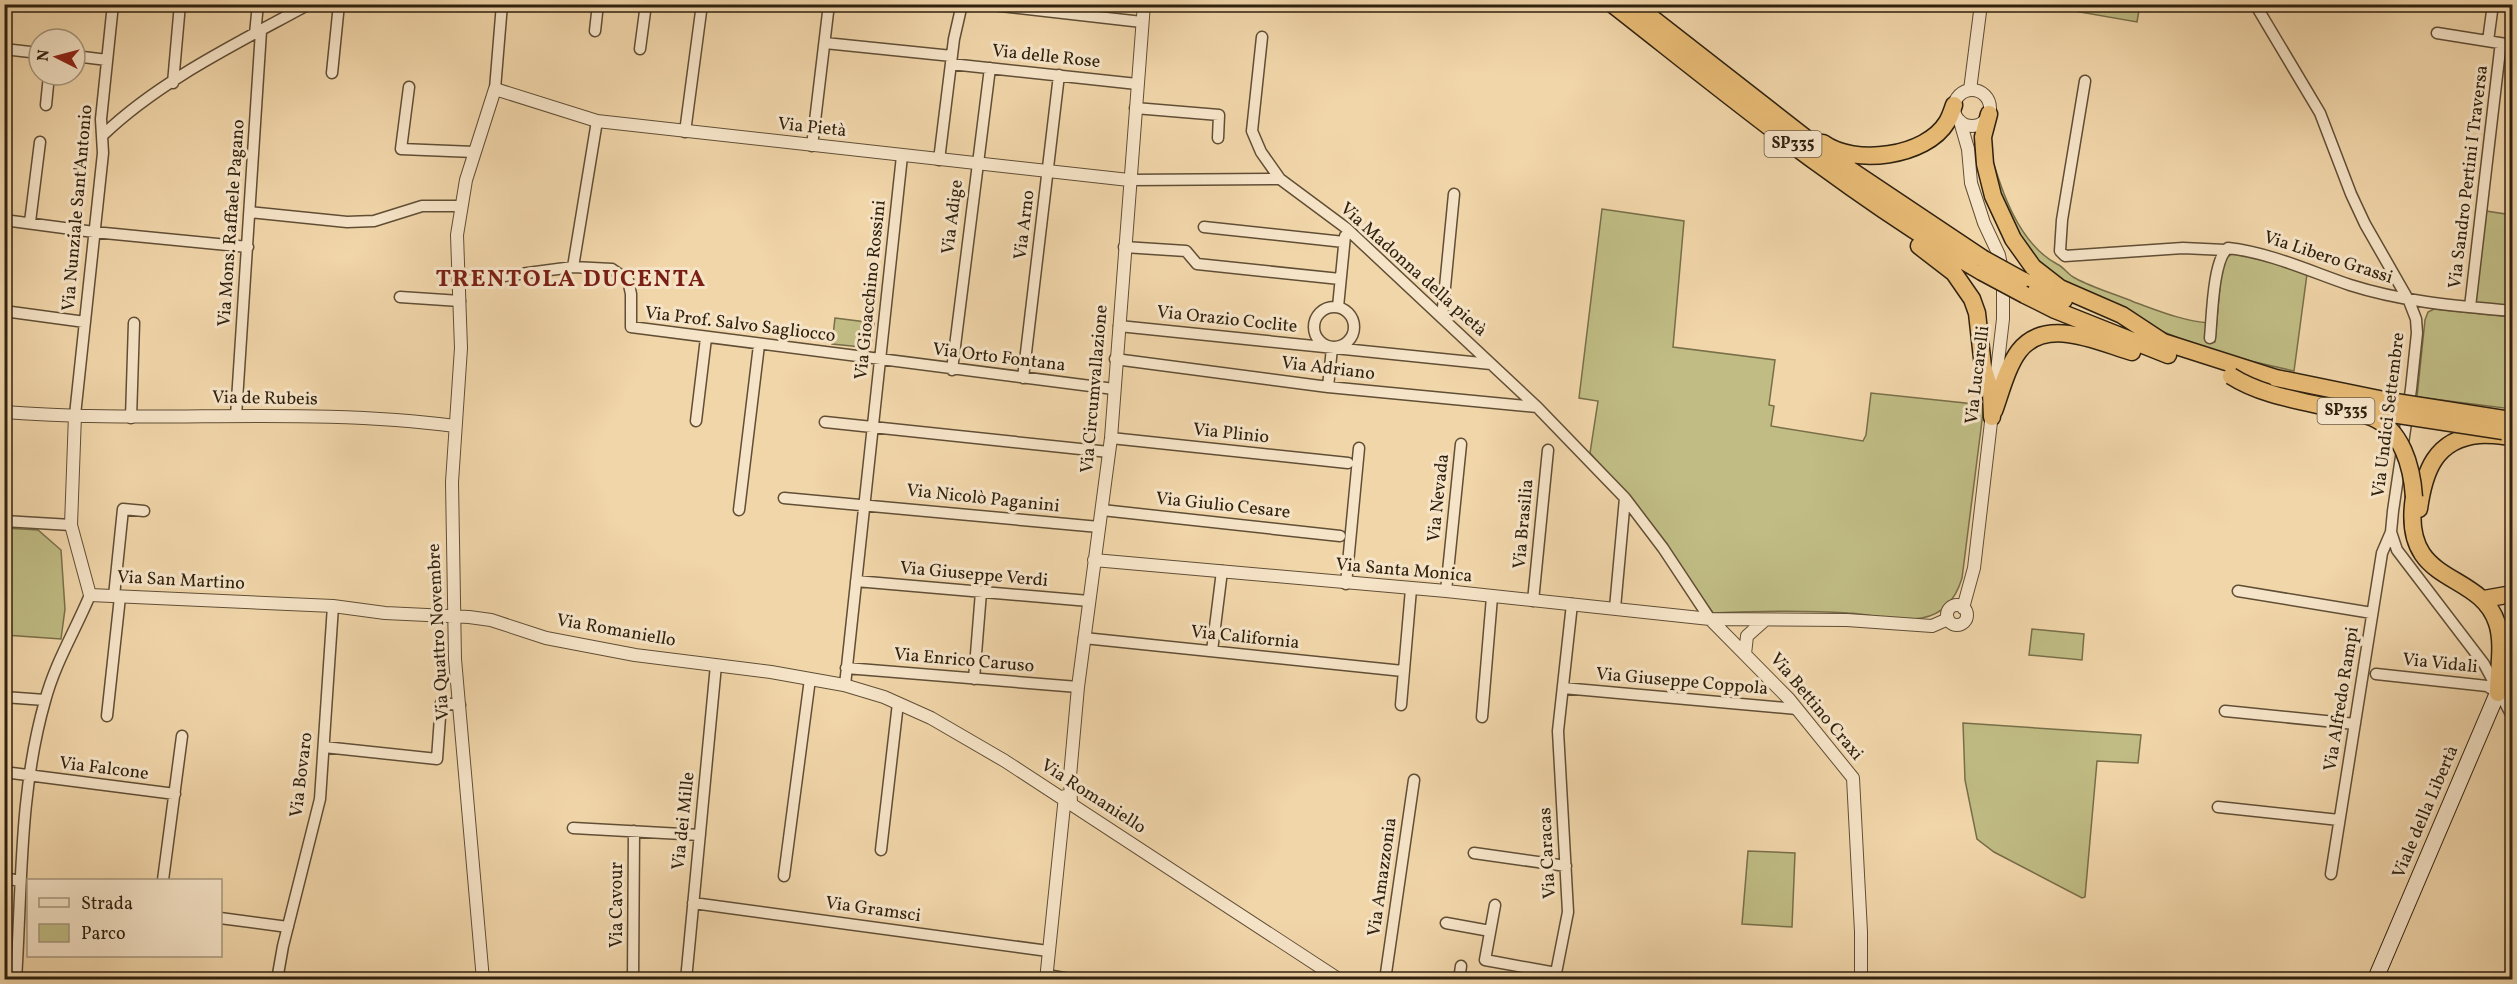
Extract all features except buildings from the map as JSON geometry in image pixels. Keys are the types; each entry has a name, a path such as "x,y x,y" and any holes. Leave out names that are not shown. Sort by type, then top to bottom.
{"highway":[{"name":"SP335","path":"1612,4 1749,112 1860,194 1929,241 2023,287 2275,384 2412,418 2512,434"},
{"name":"SP335","path":"1634,4 1825,153 1982,265"},
{"path":"1725,75 1749,88 1828,146 1856,155 1880,156 1932,138 1946,124 1954,105"},
{"path":"1989,114 1983,137 1985,164 1993,196 2013,239 2033,267 2060,288 2122,315 2163,342"},
{"path":"1860,194 1872,214 1932,256 1965,285 1977,313 1992,417"},
{"name":"SP335","path":"2023,287 2055,310 2176,358 2230,376 2512,419"},
{"path":"1992,417 2019,351 2032,337 2044,332 2076,336 2159,361 2176,358"},
{"name":"SP335","path":"2230,376 2246,386 2272,394 2372,417 2392,431 2413,474 2414,497 2411,516 2423,554 2440,573 2490,602 2512,610"},
{"name":"SP335","path":"2415,533 2423,482 2431,462 2445,449 2462,439 2479,435 2512,434"},
{"path":"2498,693 2500,639 2490,602 2512,594"},
{"name":"SP335","path":"2490,602 2512,622"}],"main road":[{"name":"Viale della Libertà","path":"2375,980 2512,659"}],"street":[{"name":"Via Nunziale Sant'Antonio","path":"75,415 104,135 101,119 113,4"},
{"path":"173,83 180,4"},
{"name":"Via Mons. Raffaele Pagano","path":"236,416 250,212 258,4"},
{"path":"104,135 118,120 173,83 309,4"},
{"path":"332,73 339,4"},
{"path":"495,89 502,4"},
{"path":"595,31 598,4"},
{"path":"640,49 646,4"},
{"path":"685,132 702,4"},
{"path":"812,146 829,4"},
{"path":"939,160 962,4"},
{"path":"983,4 1142,22"},
{"name":"Via Circumvallazione","path":"1046,977 1068,802 1067,779 1078,687 1111,438 1115,359 1144,4"},
{"path":"1971,90 1981,4"},
{"name":"Via Undici Settembre","path":"2255,4 2320,113 2351,194 2365,224 2409,301 2416,319 2417,333 2391,532"},
{"path":"2488,41 2493,4"},
{"path":"2437,33 2512,45"},
{"path":"1262,37 1252,131 1261,152 1280,179"},
{"name":"Via delle Rose","path":"825,43 952,60 990,68 1137,84"},
{"path":"4,48 27,51"},
{"name":"Via Sandro Pertini I Traversa","path":"2470,307 2500,50"},
{"path":"87,58 107,60"},
{"name":"Via Adige","path":"952,370 976,164 990,68"},
{"name":"Via Arno","path":"1023,378 1059,75"},
{"name":"Via Libero Grassi","path":"2085,81 2062,220 2060,251 2066,256 2183,248 2225,250 2228,248 2269,255 2351,285 2409,301 2470,307 2512,308"},
{"path":"46,105 48,87"},
{"path":"409,87 401,149 474,152"},
{"name":"Via Pietà","path":"495,89 597,121 1130,180"},
{"name":"Via Quattro Novembre","path":"483,980 455,659 452,482 461,348 457,235 461,206 474,152 495,89"},
{"path":"1954,105 1960,95 1977,90 1986,97 1990,108 1989,114"},
{"name":"Via Lucarelli","path":"1710,619 1847,620 1932,626 1948,619 1948,612 1952,608 1957,606 1963,608 1974,568 2003,319 2003,276 1999,255 1984,223 1971,183 1968,149 1960,121 1954,111 1954,105"},
{"path":"1135,108 1219,115 1218,138"},
{"name":"Via Lucarelli","path":"1968,149 1977,125 1982,123 1989,114"},
{"path":"458,282 573,267 597,121"},
{"path":"1960,121 1971,126 1977,125"},
{"path":"30,222 40,142"},
{"name":"Via Gioacchino Rossini","path":"845,685 902,156"},
{"path":"1130,180 1280,179"},
{"name":"Via Madonna della pietà","path":"1280,179 1346,228 1537,407 1625,498 1663,548 1710,619"},
{"path":"1442,318 1454,194"},
{"path":"250,212 348,222 374,221 422,206 461,206"},
{"path":"4,220 94,232 248,247"},
{"path":"1204,227 1344,242"},
{"path":"1338,307 1346,228"},
{"path":"1124,247 1186,251 1197,264 1340,279"},
{"path":"2210,338 2217,265 2221,253 2225,250"},
{"name":"Via Prof. Salvo Sagliocco","path":"573,267 612,269 628,280 631,294 631,327 880,360"},
{"path":"400,297 460,301"},
{"path":"1338,307 1349,314 1353,320 1353,333 1345,344 1332,348 1320,343 1313,325 1315,318 1325,309 1338,307"},
{"path":"4,311 86,322"},
{"path":"132,418 134,323"},
{"name":"Via Orazio Coclite","path":"1119,326 1491,364"},
{"path":"696,421 706,338"},
{"path":"739,510 759,345"},
{"path":"1328,387 1332,348"},
{"name":"Via Adriano","path":"1115,359 1328,387 1537,407"},
{"name":"Via Orto Fontana","path":"880,360 1114,389"},
{"name":"Via de Rubeis","path":"4,412 132,418 236,416 366,418 410,420 455,426"},
{"path":"16,980 20,880 29,776 45,700 57,664 90,595 71,525 75,415"},
{"path":"825,422 1109,452"},
{"name":"Via Plinio","path":"1111,438 1348,464"},
{"name":"Via Nevada","path":"1446,591 1461,444"},
{"path":"1346,584 1359,448"},
{"name":"Via Brasilia","path":"1533,601 1548,450"},
{"name":"Via Nicolò Paganini","path":"784,498 1099,527"},
{"path":"1615,608 1625,498"},
{"path":"107,716 123,509 144,511"},
{"name":"Via Giulio Cesare","path":"1102,510 1340,536"},
{"path":"4,521 71,525"},
{"path":"2391,532 2397,550 2484,664 2512,716"},
{"name":"Via Alfredo Rampi","path":"2331,874 2382,553 2391,532"},
{"name":"Via Santa Monica","path":"1094,560 1446,591 1710,619"},
{"path":"1212,651 1222,571"},
{"name":"Via Giuseppe Verdi","path":"856,581 1089,601"},
{"path":"1401,705 1410,589"},
{"path":"2238,591 2372,613"},
{"path":"974,679 981,592"},
{"name":"Via San Martino","path":"90,595 333,606 385,613 454,616"},
{"path":"1482,717 1492,597"},
{"name":"Via Caracas","path":"1495,905 1485,960 1556,973 1568,912 1558,731 1572,604"},
{"name":"Via Bovaro","path":"277,980 320,799 333,606"},
{"name":"Via Romaniello","path":"454,616 491,620 546,638 635,655 845,685 898,703 931,718 1005,761 1340,980"},
{"name":"Via Bettino Craxi","path":"1710,619 1797,709 1853,778 1861,980"},
{"path":"1745,654 1747,636 1766,620"},
{"name":"Via California","path":"1084,638 1403,671"},
{"name":"Via dei Mille","path":"686,980 716,665"},
{"name":"Via Enrico Caruso","path":"846,668 1078,687"},
{"name":"Via Vidali","path":"2376,674 2487,686 2498,693"},
{"path":"784,876 810,679"},
{"name":"Via Giuseppe Coppola","path":"1563,688 1797,709"},
{"path":"4,697 45,700"},
{"path":"324,747 437,759 441,703 460,705"},
{"path":"881,850 898,703"},
{"path":"2224,711 2355,724"},
{"path":"163,879 182,736"},
{"name":"Via Falcone","path":"4,772 175,794"},
{"path":"1053,793 1067,779"},
{"name":"Via Amazzonia","path":"1385,980 1414,780"},
{"path":"2218,807 2339,820"},
{"path":"573,828 700,834"},
{"name":"Via Cavour","path":"633,980 634,831"},
{"path":"1474,853 1566,866"},
{"path":"4,878 20,880"},
{"name":"Via Gramsci","path":"693,903 1048,951"},
{"path":"222,918 288,927"},
{"path":"1446,923 1490,931"},
{"path":"4,948 18,949"},
{"path":"1459,980 1461,966"},
{"path":"1046,977 1075,980"}],"green space":[{"path":"2069,4 2140,5 2137,22 2068,10"},
{"path":"1990,150 2013,215 2032,244 2044,255 2073,277 2089,285 2171,315 2209,323 2207,341 2215,342 2222,263 2228,256 2250,255 2307,274 2294,371 2224,355 2151,327 2069,288 2033,260 2000,202"},
{"path":"1602,209 1684,221 1673,347 1775,360 1769,405 1774,406 1771,426 1863,441 1866,435 1871,393 1984,405 1962,578 1953,598 1943,609 1930,616 1913,619 1814,611 1713,613 1644,515 1590,453 1598,401 1579,398"},
{"path":"2486,211 2512,215 2512,269 2508,307 2475,304"},
{"path":"2434,309 2512,317 2512,409 2417,397 2425,320 2428,312"},
{"path":"835,318 874,323 871,348 832,344"},
{"path":"5,528 38,530 61,550 65,609 61,639 5,635"},
{"path":"2032,629 2084,634 2082,660 2029,655"},
{"path":"1963,723 2141,735 2138,763 2097,761 2085,897 2082,898 1994,852 1977,839 1965,780"},
{"path":"1748,851 1795,853 1792,927 1742,924"}],"district":[{"name":"TRENTOLA DUCENTA","path":"571,280"}]}
